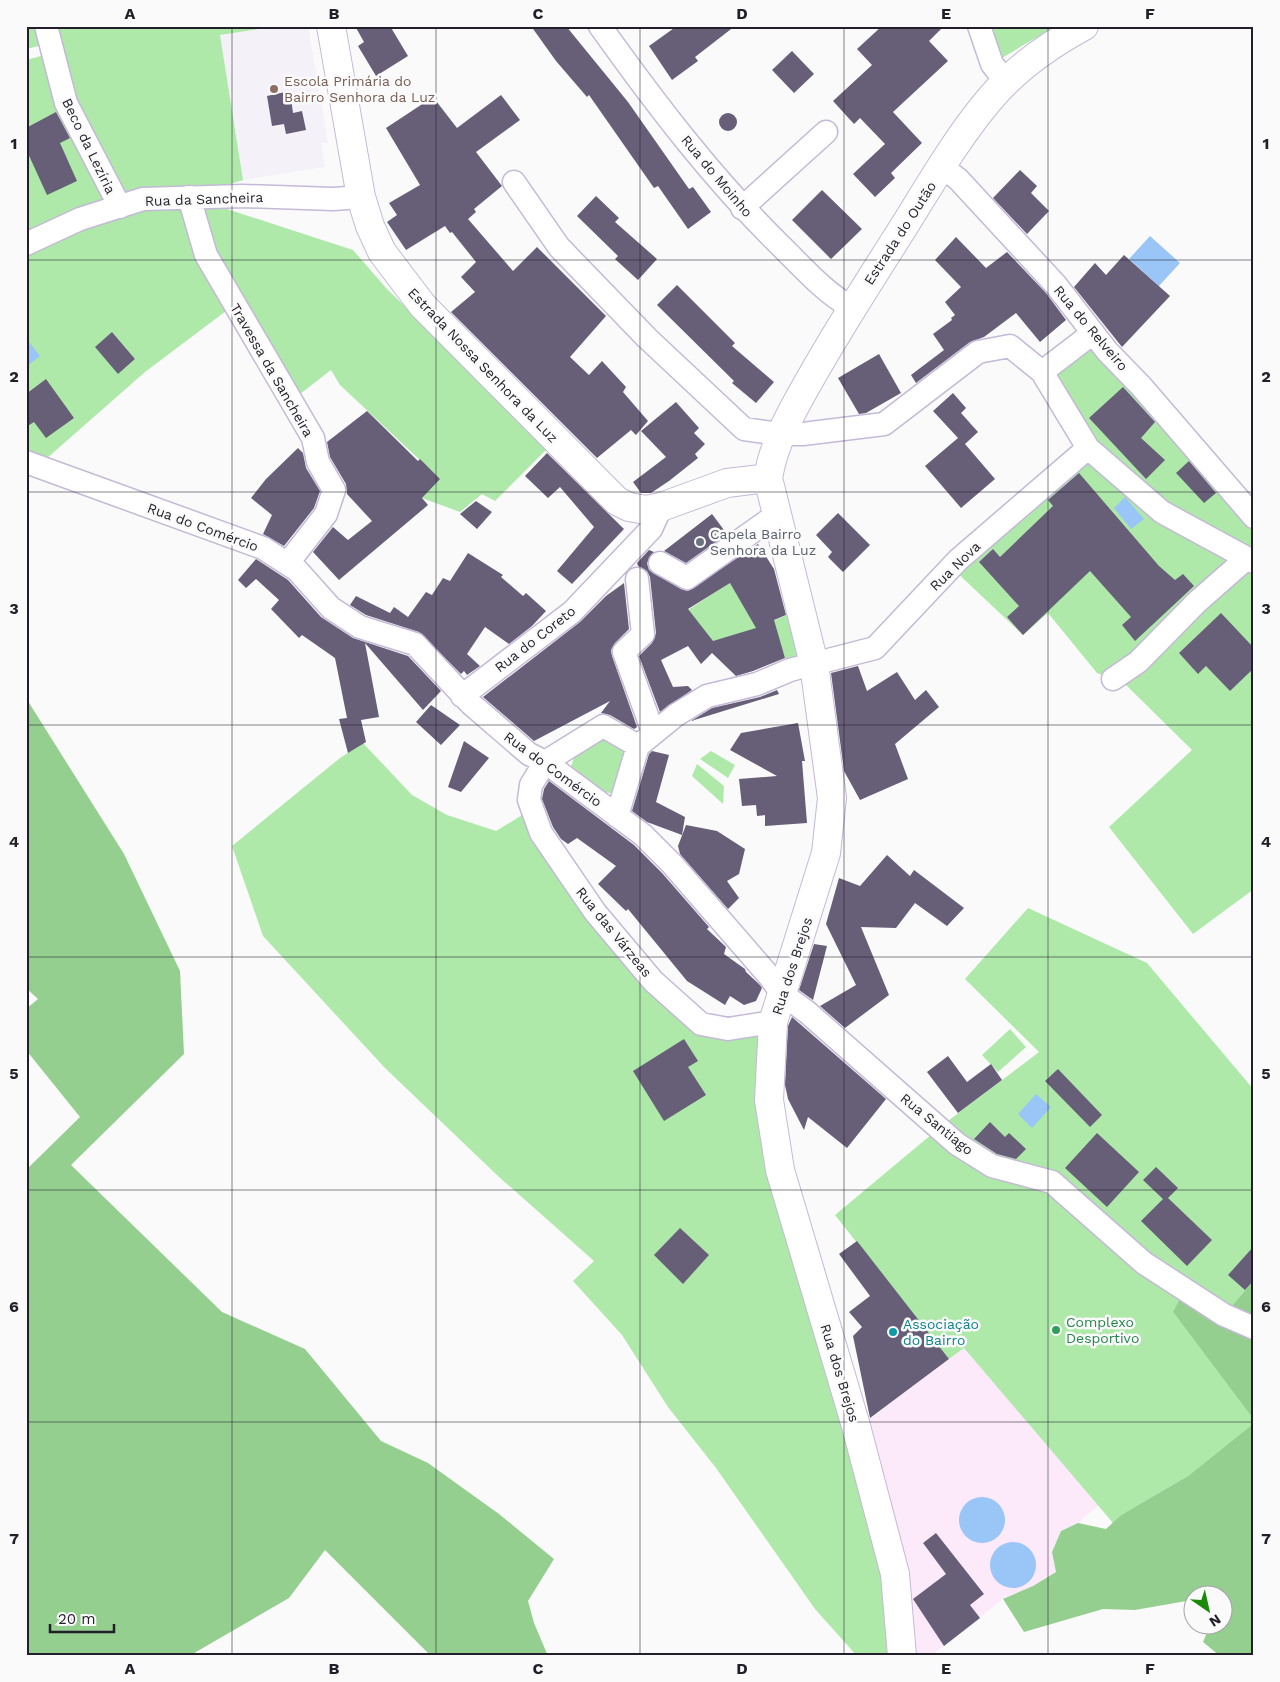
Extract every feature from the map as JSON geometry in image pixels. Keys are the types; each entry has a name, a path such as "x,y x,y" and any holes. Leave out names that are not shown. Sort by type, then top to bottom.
{"street":[{"name":"Beco da Lezíria","path":"46,26 66,103 120,206"},
{"name":"Estrada Nossa Senhora da Luz","path":"331,26 361,196 370,226 382,252 423,306 617,501 629,507 646,510 656,518"},
{"path":"979,26 992,64 1006,82"},
{"name":"Estrada do Outão","path":"768,478 772,457 780,434 852,308 975,119 1006,82 1051,46 1084,26"},
{"name":"Rua do Moinho","path":"608,29 639,81 742,208 832,297 852,308"},
{"path":"742,208 826,132"},
{"name":"Rua do Relveiro","path":"942,167 958,179 1056,285 1093,333 1254,517"},
{"path":"514,182 558,248 647,338 744,430 780,434 829,432 884,424 978,352 1010,346 1042,372 1088,448 1162,512 1250,560 1197,602 1138,662 1113,679"},
{"name":"Rua da Sancheira","path":"26,244 80,219 143,199 189,197 333,199 361,196"},
{"name":"Travessa da Sancheira","path":"189,197 206,255 313,438 318,462 334,490 326,514 288,563"},
{"path":"1042,372 1093,333"},
{"name":"Rua Nova","path":"646,739 707,696 757,684 790,670 875,648 958,560 1088,448"},
{"name":"Rua do Comércio","path":"26,462 262,548 297,570 331,608 360,627 415,644 462,696 529,754 545,762 643,835 672,864 770,977 782,994"},
{"path":"608,572 637,579 650,575 660,563 656,518 727,483 768,478"},
{"name":"Rua dos Brejos","path":"768,478 814,664 832,798 826,853 773,1022 769,1100 780,1170 856,1426 895,1574 902,1656"},
{"path":"660,563 686,578 776,515"},
{"name":"Rua do Coreto","path":"462,696 572,612 656,518"},
{"path":"617,816 646,739 624,652 643,634 637,579"},
{"path":"545,762 603,726 646,739"},
{"name":"Rua das Várzeas","path":"545,762 530,785 529,800 540,833 595,912 653,981 701,1024 728,1029 773,1022"},
{"name":"Rua Santiago","path":"782,994 806,1012 957,1144 992,1166 1052,1182 1144,1263 1224,1315 1254,1328"}],"shaded area":[{"name":"Escola Primária do Bairro Senhora da Luz","path":"278,26 308,26 328,143 321,143 325,167 243,180 220,35"},
{"path":"964,1348 1099,1505 1078,1523 1061,1531 1052,1552 1056,1572 1033,1586 1003,1599 931,1656 916,1656 908,1575 870,1419"}],"green space":[{"path":"26,26 278,26 220,35 243,180 190,197 353,250 387,289 549,447 495,501 482,494 460,512 422,498 439,478 340,385 331,370 291,401 234,305 145,372 38,466 26,462 26,60 41,56 39,46 26,49","holes":["112,332 135,359 118,374"]},
{"path":"979,26 1056,26 995,62"},
{"path":"1093,333 1254,517 1254,889 1193,934 1109,827 1192,750 1126,685 1097,673 1048,613 1023,635 951,567 1088,449 1042,372"},
{"path":"743,574 756,628 792,613 810,653 786,661 780,642 703,645 688,610"},
{"path":"26,698 124,854 180,971 184,1054 71,1165 222,1312 305,1349 381,1441 428,1463 499,1514 554,1559 528,1601 534,1623 548,1656 431,1656 325,1550 289,1598 189,1656 26,1656 26,1170 80,1117 26,1050 26,1009 38,999 26,988"},
{"path":"602,736 629,755 615,794 605,792 571,766 575,756"},
{"path":"363,743 412,795 447,815 496,831 532,809 541,833 701,1024 758,1035 888,1574 896,1656 857,1656 815,1609 716,1468 668,1407 622,1335 573,1281 594,1261 498,1176 385,1068 263,936 232,846 340,758"},
{"path":"711,751 735,765 728,778 700,759"},
{"path":"697,764 724,786 723,804 692,776"},
{"path":"1028,908 1147,963 1254,1090 1254,1280 1224,1315 1173,1312 1254,1420 1254,1423 1188,1476 1121,1515 1113,1523 964,1348 949,1359 835,1215 944,1124 1039,1052 965,979"},
{"path":"1010,1029 1026,1047 998,1072 982,1055"},
{"path":"1254,1280 1254,1420 1173,1312 1185,1289 1224,1315"},
{"path":"1254,1423 1254,1656 1220,1656 1203,1642 1206,1634 1232,1634 1232,1584 1182,1584 1182,1602 1135,1610 1103,1609 1024,1632 1003,1599 1033,1586 1056,1572 1052,1552 1061,1531 1078,1523 1106,1529 1121,1515 1188,1476"}],"water":[{"path":"1150,236 1180,263 1159,286 1129,259"},
{"path":"26,338 40,356 26,367"},
{"path":"1125,497 1144,519 1131,529 1114,508"},
{"path":"1036,1094 1051,1107 1032,1128 1018,1114"},
{"path":"978,1497 986,1497 995,1501 1001,1507 1005,1520 1001,1533 995,1539 986,1543 978,1543 969,1539 963,1533 959,1524 959,1516 963,1507 969,1501"},
{"path":"1008,1542 1018,1542 1032,1552 1036,1565 1032,1578 1026,1584 1018,1588 1008,1588 994,1578 990,1570 990,1560 1000,1546"}],"building":[{"path":"355,26 390,26 408,56 376,76 358,46 364,42"},
{"path":"531,26 566,26 628,102 689,189 693,187 711,212 688,229 658,186 654,188 589,95 587,97 556,61"},
{"path":"677,26 735,26 695,57 698,61 672,80 649,46"},
{"path":"882,26 944,26 929,41 948,61 893,112 922,143 891,173 895,178 875,197 853,174 885,144 860,118 854,124 833,101 872,65 857,49"},
{"path":"792,51 814,74 794,93 772,70"},
{"path":"290,91 293,113 302,111 306,130 286,134 284,124 272,126 267,96"},
{"path":"501,95 520,120 476,152 502,186 474,209 476,212 468,219 513,271 537,247 606,316 570,357 589,375 602,361 626,387 623,392 648,421 636,435 631,430 597,458 451,312 475,292 461,277 476,262 452,232 450,233 445,226 406,250 387,222 397,215 389,203 420,185 386,128 433,97 457,128"},
{"path":"56,112 70,138 60,143 77,181 47,195 26,149 26,128"},
{"path":"728,113 734,116 737,122 734,128 728,131 722,128 719,122 722,116"},
{"path":"1020,170 1037,186 1031,193 1049,211 1027,234 993,198"},
{"path":"822,190 862,229 831,259 792,220"},
{"path":"596,196 619,218 615,222 657,259 638,280 615,259 618,256 577,216"},
{"path":"956,237 986,268 1007,252 1046,293 1066,320 1040,342 1016,313 984,337 970,342 916,383 911,375 944,350 933,334 952,320 951,318 955,315 945,302 961,287 935,260"},
{"path":"1124,255 1170,296 1122,347 1074,287 1095,263 1106,275"},
{"path":"677,285 735,343 732,346 774,382 756,403 732,383 734,381 657,305"},
{"path":"112,332 135,359 118,374 95,347"},
{"path":"879,354 901,393 866,413 859,414 838,378"},
{"path":"46,379 74,418 46,438 34,422 26,427 26,394"},
{"path":"1123,387 1155,422 1141,438 1165,460 1146,479 1089,418"},
{"path":"953,393 966,408 961,413 978,432 965,444 995,479 961,508 925,466 958,438 933,411"},
{"path":"676,402 699,428 694,433 705,444 695,454 698,458 669,481 651,493 641,493 633,482 666,457 641,431"},
{"path":"367,411 418,461 420,459 440,479 422,498 428,505 339,580 313,552 333,527 348,540 372,521 347,494 346,484 330,457 327,442"},
{"path":"298,448 303,453 306,468 320,491 314,508 284,546 263,534 272,515 251,498 266,479"},
{"path":"547,453 624,529 572,584 557,571 594,527 560,487 548,498 525,476"},
{"path":"1189,461 1216,493 1204,503 1176,473"},
{"path":"1079,473 1159,566 1175,580 1183,574 1194,586 1135,641 1122,625 1131,617 1090,571 1023,635 1007,617 1019,606 979,562 993,549 1000,557 1053,506 1048,500"},
{"path":"476,501 492,512 477,529 460,514"},
{"path":"838,513 870,545 843,572 828,557 832,552 816,535"},
{"name":"Capela Bairro Senhora da Luz","path":"712,514 727,534 686,563 664,551"},
{"path":"758,544 774,569 786,615 774,620 785,658 736,676 712,653 701,664 688,646 661,660 673,687 688,686 692,690 660,712 639,656 652,643 656,633 650,577 647,571 638,566 637,563 649,550 654,552 647,563 649,570 681,589 688,591","holes":["730,583 756,628 713,641 688,609"]},
{"path":"468,553 503,575 501,577 523,596 526,593 546,611 532,626 509,644 485,627 467,654 480,666 467,675 464,671 461,674 419,632 366,615 350,605 356,596 390,613 394,607 408,617 426,592 432,595 443,578 450,581"},
{"path":"256,559 288,580 321,617 353,638 408,656 441,691 423,710 365,643 379,717 361,720 366,742 348,753 339,719 347,718 335,658 302,635 299,638 271,609 279,600 256,579 246,588 238,580"},
{"path":"624,583 629,629 615,643 611,650 637,727 634,729 610,715 601,713 610,701 534,741 483,697 580,622 606,596"},
{"path":"1221,613 1254,648 1254,668 1230,691 1206,666 1198,674 1179,653"},
{"path":"858,666 867,691 897,672 915,700 926,690 939,707 895,744 908,779 860,800 844,771 831,673"},
{"path":"777,690 779,694 691,721 712,708 760,697"},
{"path":"431,705 460,725 441,745 416,722"},
{"path":"798,723 805,761 802,761 807,823 765,826 765,815 757,816 756,805 742,806 739,779 777,776 730,750 741,733"},
{"path":"464,741 489,758 461,792 448,787"},
{"path":"652,751 669,755 656,802 685,817 682,835 647,822 632,811 649,754"},
{"path":"549,781 634,845 662,873 709,927 707,929 726,947 724,954 745,969 760,985 762,988 756,1001 744,1005 730,996 725,1005 687,981 628,909 626,911 598,884 616,866 577,838 568,844 561,839 553,827 542,799 544,789"},
{"path":"686,825 717,831 745,849 739,874 727,881 739,898 728,909 680,854 678,846"},
{"path":"887,855 910,876 914,870 964,908 947,926 915,903 896,928 861,927 889,995 845,1028 820,1006 856,985 826,924 839,878 860,886"},
{"path":"814,944 827,946 813,1000 799,990"},
{"path":"792,1017 886,1099 847,1148 808,1117 804,1130 788,1099 785,1085 788,1026"},
{"path":"684,1039 698,1061 688,1067 706,1095 664,1121 633,1071"},
{"path":"948,1056 967,1082 991,1064 1002,1080 958,1113 927,1072"},
{"path":"1058,1069 1102,1115 1090,1127 1045,1081"},
{"path":"990,1122 1005,1137 1009,1133 1026,1149 1016,1159 997,1154 974,1139"},
{"path":"1097,1133 1139,1172 1107,1207 1065,1168"},
{"path":"1156,1167 1178,1188 1168,1198 1212,1240 1187,1266 1141,1221 1163,1199 1143,1180"},
{"path":"680,1228 709,1255 683,1284 654,1255"},
{"name":"Associação do Bairro","path":"857,1241 949,1359 870,1418 853,1336 862,1327 849,1312 870,1296 839,1254"},
{"path":"1254,1246 1254,1280 1245,1290 1228,1275"},
{"path":"936,1533 984,1594 970,1605 980,1618 944,1646 913,1599 946,1574 923,1543"}],"place":[{"name":"Escola Primária do Bairro Senhora da Luz","path":"274,89"},
{"name":"Capela Bairro Senhora da Luz","path":"700,542"},
{"name":"Complexo Desportivo","path":"1056,1330"},
{"name":"Associação do Bairro","path":"893,1332"}]}
